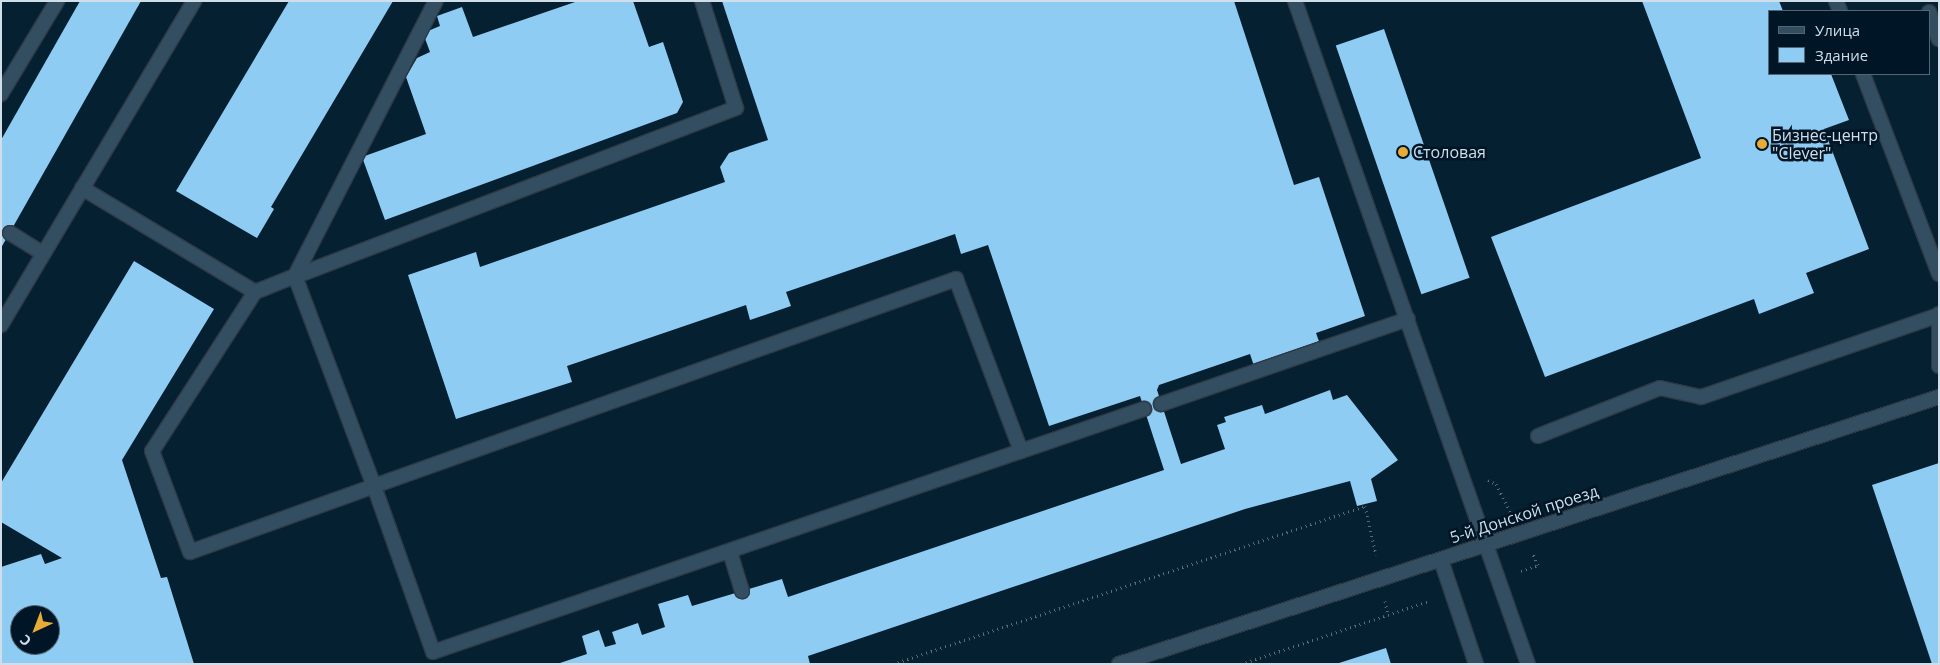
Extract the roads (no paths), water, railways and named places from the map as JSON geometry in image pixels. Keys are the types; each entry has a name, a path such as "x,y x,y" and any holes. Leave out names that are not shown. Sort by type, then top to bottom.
{"street":[{"path":"1,94 57,1"},
{"path":"1,325 194,1"},
{"path":"436,1 295,276 374,486 433,652 1144,409"},
{"path":"702,1 736,108 255,292 152,451 190,552 956,279 1022,451"},
{"path":"1295,1 1528,664"},
{"path":"1930,15 1939,39"},
{"path":"1863,75 1939,274"},
{"path":"82,188 255,292"},
{"path":"10,233 43,254"},
{"path":"1538,436 1660,388 1701,397 1939,314 1939,366"},
{"path":"1161,404 1408,319"},
{"name":"5-й Донской проезд","path":"1119,664 1939,397"},
{"path":"730,552 742,591"},
{"path":"1441,560 1476,664"}],"place":[{"name":"Бизнес-центр \"Clever\"","path":"1762,144"},
{"name":"Столовая","path":"1403,152"}]}
